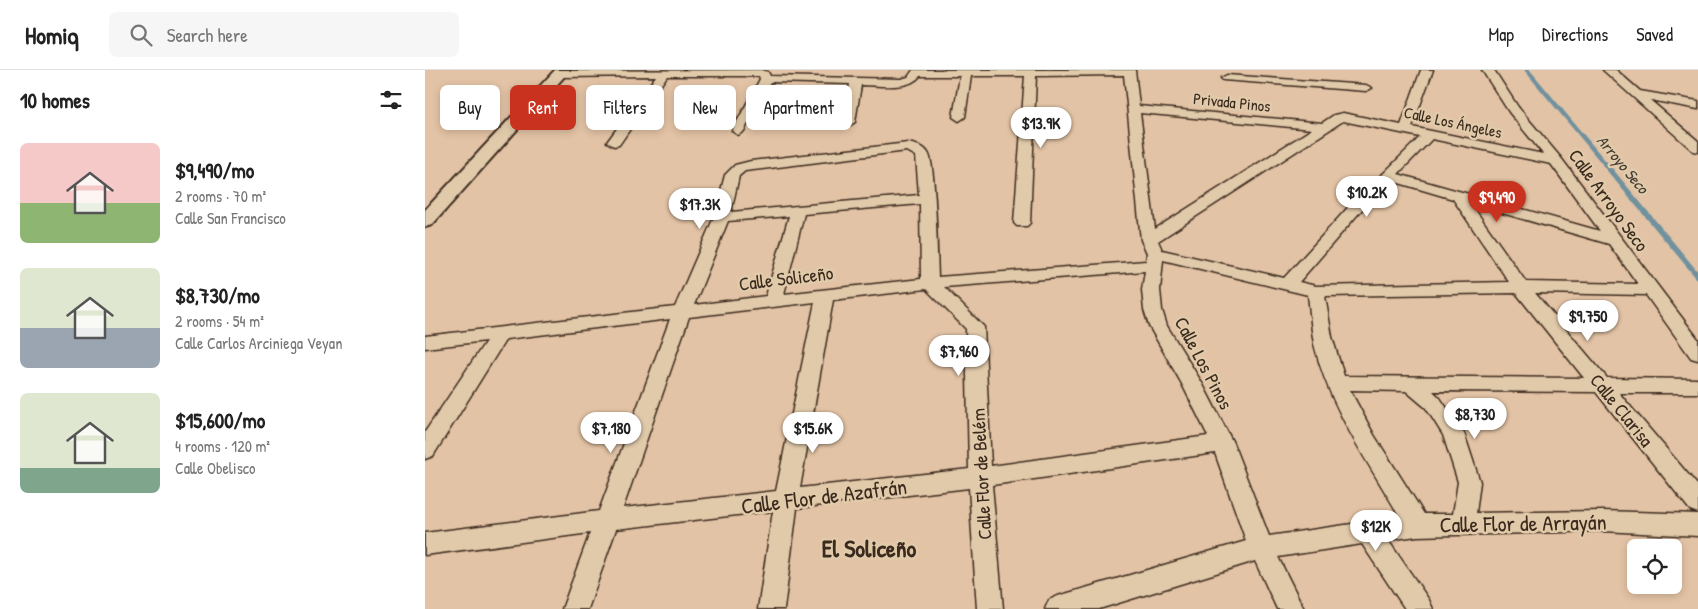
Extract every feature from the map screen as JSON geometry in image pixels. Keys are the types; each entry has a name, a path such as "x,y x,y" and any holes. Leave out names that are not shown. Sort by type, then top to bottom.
{"street":[{"path":"1405,130 1427,70"},
{"name":"Calle Arroyo Seco","path":"1488,70 1513,109 1556,162 1698,353"},
{"path":"1609,70 1698,148"},
{"path":"425,221 561,72 664,73 702,71 756,72 764,74 765,79 738,131"},
{"path":"765,79 908,81 918,72 1129,71"},
{"name":"Calle Los Pinos","path":"1129,71 1152,253 1151,290 1153,310 1158,326 1192,383 1221,443 1261,548 1291,609"},
{"path":"959,117 966,72"},
{"path":"1022,223 1031,72"},
{"path":"614,142 664,73"},
{"path":"1227,78 1263,75 1330,81 1366,88"},
{"path":"852,102 855,81"},
{"path":"1636,94 1698,106"},
{"name":"Privada Pinos","path":"1134,108 1326,127"},
{"name":"Calle Los Ángeles","path":"1326,127 1338,118 1343,117 1556,162"},
{"path":"1152,253 1326,127"},
{"path":"1287,285 1367,195 1389,176 1429,135"},
{"path":"575,609 681,312 722,217 732,175 740,168 751,166 908,147 918,150 923,155 927,199 930,283"},
{"path":"1389,176 1613,240"},
{"name":"Calle Clarisa","path":"1458,196 1521,287 1698,503"},
{"path":"722,217 927,199"},
{"path":"774,300 798,210"},
{"path":"1152,253 1316,292 1521,287 1650,290"},
{"name":"Calle Soliceño","path":"425,342 930,283 1152,253"},
{"name":"Calle Flor de Belém","path":"930,283 975,327 980,477 990,609"},
{"path":"1316,292 1325,351 1337,383 1353,417 1417,526"},
{"path":"771,609 786,500 825,294"},
{"path":"425,450 500,334"},
{"path":"1337,383 1698,386"},
{"path":"1411,384 1433,403 1453,434 1469,482 1463,524"},
{"name":"Calle Flor de Azafrán","path":"425,544 607,520 980,477 1221,443"},
{"name":"Calle Flor de Arrayán","path":"1058,609 1261,548 1417,526 1603,521 1698,525"},
{"path":"1369,533 1420,609"}],"waterway":[{"name":"Arroyo Seco","path":"1527,70 1606,165"},
{"name":"Arroyo Seco","path":"1605,164 1698,276"}],"district":[{"name":"El Soliceño","path":"869,548"}]}
